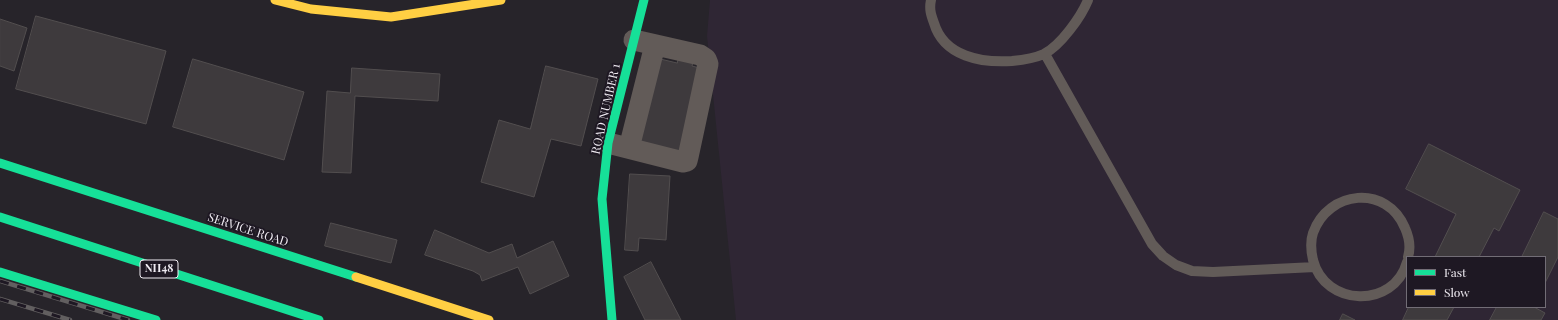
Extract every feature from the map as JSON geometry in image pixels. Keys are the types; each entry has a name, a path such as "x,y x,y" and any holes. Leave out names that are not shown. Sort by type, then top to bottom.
{"main road":[{"path":"275,0 311,10 391,17 463,3 501,0"},
{"name":"ROAD NUMBER 1","path":"612,320 602,199 608,143 644,0"},
{"name":"SERVICE ROAD","path":"0,163 489,320"},
{"name":"NH48","path":"0,218 319,320"},
{"path":"0,272 156,320"}],"street":[{"path":"608,143 683,162 688,158 708,64 707,60 700,55 634,40"},
{"path":"629,148 654,45"}],"lane":[{"path":"931,0 929,8 936,31 948,47 970,58 992,62 1022,60 1045,54 1064,37 1083,10 1088,0"},
{"path":"1045,54 1152,244 1163,256 1176,265 1192,271 1213,272 1315,267"},
{"path":"1406,268 1396,282 1383,291 1368,296 1351,296 1336,291 1324,281 1315,267 1311,251 1312,234 1319,219 1330,207 1345,200 1362,197 1378,200 1392,208 1402,221 1409,236 1410,252 1408,256"}],"shaded area":[{"path":"710,0 1558,0 1558,320 736,320 707,36"}],"building":[{"path":"36,16 166,51 146,124 16,89"},
{"path":"0,19 27,28 14,71 0,66"},
{"path":"679,54 694,58 692,66 703,69 683,156 636,146 656,58 677,63"},
{"path":"193,59 304,92 284,160 173,127"},
{"path":"546,66 598,79 581,146 551,139 534,197 481,182 499,120 530,129"},
{"path":"352,68 440,74 438,101 355,96 351,173 322,172 327,91 350,93"},
{"path":"1429,144 1520,190 1499,231 1494,228 1480,256 1435,256 1456,214 1406,189"},
{"path":"630,174 670,176 666,240 639,238 638,251 625,250"},
{"path":"1544,212 1558,219 1558,257 1546,281 1546,256 1522,256"},
{"path":"331,223 397,240 391,263 325,246"},
{"path":"435,230 489,253 512,244 517,258 553,241 569,276 530,294 518,267 482,281 480,275 473,271 425,255"},
{"path":"651,262 681,320 645,320 624,277"},
{"path":"1409,308 1453,308 1447,320 1403,320"},
{"path":"1496,308 1536,308 1545,313 1541,320 1490,320"},
{"path":"1343,314 1355,320 1340,320"}],"railway":[{"path":"0,281 128,320"},
{"path":"0,299 70,320"}],"traffic: fast":[{"path":"612,320 602,199 608,143 644,0"},
{"path":"0,163 356,277"},
{"path":"0,217 319,320"},
{"path":"0,272 156,320"}],"traffic: slow":[{"path":"275,0 311,9 391,17 501,0"},
{"path":"356,277 489,320"}]}
